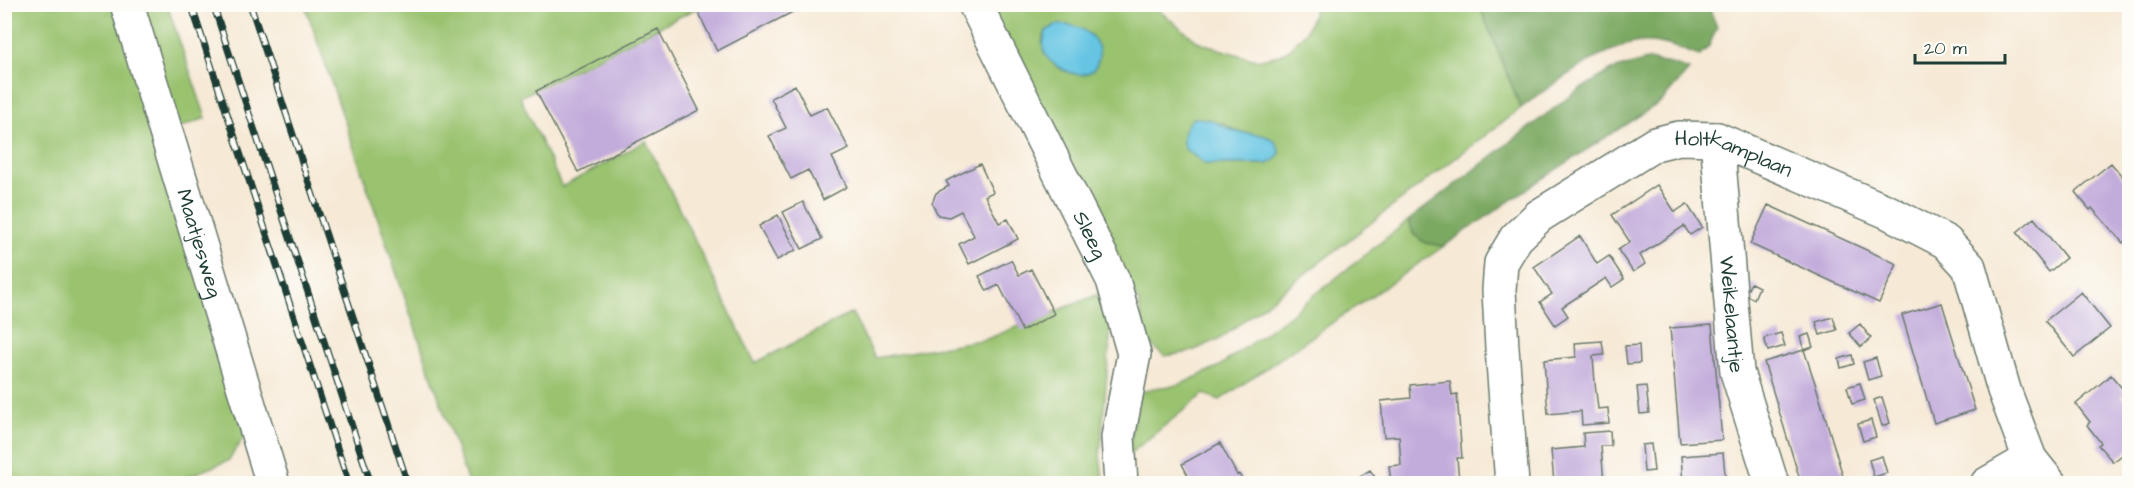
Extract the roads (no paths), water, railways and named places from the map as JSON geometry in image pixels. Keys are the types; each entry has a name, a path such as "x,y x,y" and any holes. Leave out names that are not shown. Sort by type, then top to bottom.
{"street":[{"name":"Maatjesweg","path":"127,4 273,483"},
{"name":"Sleeg","path":"975,4 1113,280 1134,354 1118,437 1121,483"},
{"name":"Holtkamplaan","path":"1512,483 1499,290 1501,263 1516,238 1539,216 1655,144 1678,138 1717,139 1887,212 1946,242 1970,267 2004,390 2040,471"},
{"name":"Weikelaantje","path":"1717,139 1737,372 1772,483"},
{"path":"1987,483 2040,471"}],"water":[{"path":"1056,25 1077,27 1097,43 1099,54 1097,64 1090,72 1074,74 1068,72 1057,66 1045,54 1043,42 1046,31"},
{"path":"1193,118 1212,121 1238,132 1266,136 1276,143 1280,153 1276,159 1267,164 1205,164 1184,148 1184,132"}],"railway":[{"path":"191,4 349,484"},
{"path":"213,4 371,484"},
{"path":"250,4 408,484"}]}
